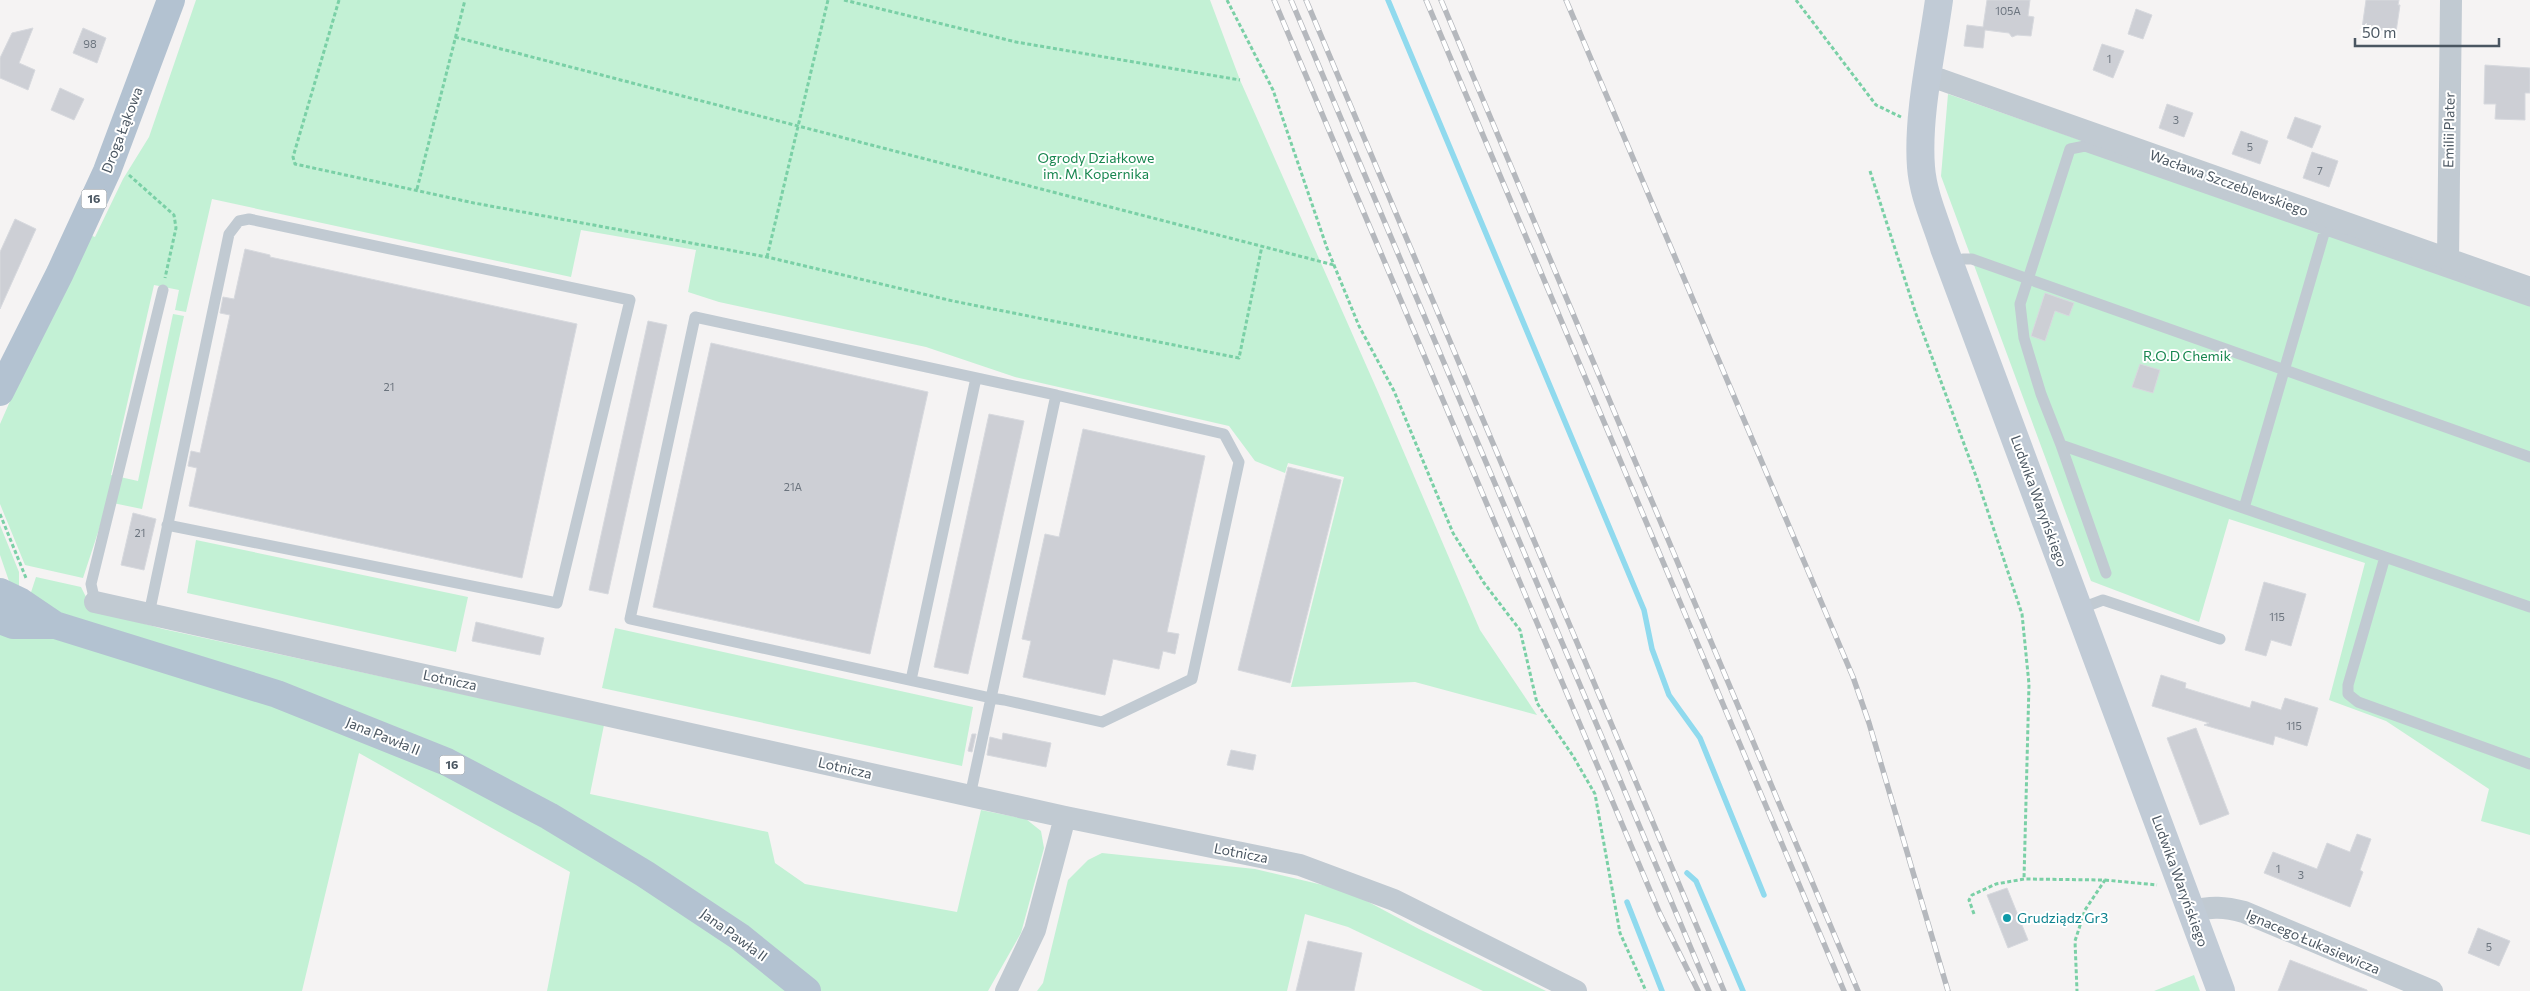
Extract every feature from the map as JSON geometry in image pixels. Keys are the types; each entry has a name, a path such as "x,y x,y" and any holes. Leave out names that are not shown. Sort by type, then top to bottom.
{"main road":[{"name":"Droga Łąkowa","path":"3,380 60,273 107,171 171,0"},
{"name":"Jana Pawła II","path":"0,592 21,602 54,624 277,694 447,762 549,816 645,874 740,937 807,991"},
{"name":"Jana Pawła II","path":"0,620 13,625 54,624"}],"street":[{"name":"Ludwika Waryńskiego","path":"1939,0 1922,127 1921,166 1924,186 1950,263 2221,991"},
{"name":"Emilii Plater","path":"2448,260 2450,0"},
{"name":"Wacława Szczeblewskiego","path":"1929,78 1942,80 2530,288"},
{"name":"Lotnicza","path":"95,602 1065,817 1300,865 1394,900 1576,991"},
{"path":"1006,991 1035,930 1065,817"},
{"name":"Ignacego Łukasiewicza","path":"2192,911 2207,907 2224,906 2244,912 2432,991"}],"lane":[{"path":"2106,573 2061,444 2041,394 2024,338 2020,304 2070,149 2085,146 2530,301"},
{"path":"149,614 167,525 229,234 239,221 249,219 630,300 557,603 167,525"},
{"path":"2244,508 2325,230"},
{"path":"1950,263 1963,258 1972,259 2029,278 2530,457"},
{"path":"95,602 91,584 162,290"},
{"path":"695,317 1056,395 1224,434 1239,462 1192,679 1102,722 630,619 695,317"},
{"path":"911,680 976,378"},
{"path":"970,796 1056,395"},
{"path":"2061,444 2530,607"},
{"path":"2385,557 2348,685 2348,694 2358,702 2530,764"},
{"path":"2079,609 2103,600 2220,639"}],"path":[{"path":"339,0 293,157 295,164 417,189 474,203 767,256 953,301 1239,358 1262,246"},
{"path":"417,189 465,0"},
{"path":"767,256 828,0"},
{"path":"844,0 1016,42 1240,80"},
{"path":"1227,0 1273,90 1334,265 1359,326 1394,391 1422,453 1453,533 1484,583 1520,630 1537,703 1574,756 1595,794 1604,834 1620,933 1646,991"},
{"path":"1796,0 1876,105 1922,127"},
{"path":"455,38 1334,265"},
{"path":"123,170 164,204 174,215 176,228 162,290"},
{"path":"1870,171 1916,314 1977,479 2022,614 2028,684 2024,879"},
{"path":"0,514 26,580"},
{"path":"1974,914 1969,900 1972,894 1996,884 2024,879 2105,880 2163,886 2180,881"},
{"path":"2077,991 2075,941 2085,910 2105,880"}],"green space":[{"name":"Ogrody Działkowe im. M. Kopernika","path":"196,0 1210,0 1240,80 1378,392 1480,630 1537,715 1415,682 1291,687 1344,477 1288,463 1285,473 1255,461 1229,426 1015,377 926,347 719,302 688,292 696,250 581,230 571,277 212,199 186,312 175,310 179,290 154,285 111,475 138,481 173,314 184,316 142,509 108,502 83,578 25,565 0,504 0,424 25,367 90,235 95,237 123,179 149,137"},
{"name":"R.O.D Chemik","path":"1948,94 2530,297 2530,835 2481,821 2489,789 2386,721 2329,700 2365,563 2229,519 2199,622 2091,581 1941,176"},
{"path":"0,525 19,572 19,586 11,587 0,555"},
{"path":"196,540 468,597 456,652 187,593"},
{"path":"36,577 81,587 92,609 163,629 604,725 590,794 768,832 775,863 805,884 957,912 981,810 1026,819 1041,831 1044,848 1021,933 988,991 547,991 570,872 359,753 302,991 0,991 0,633 17,635"},
{"path":"615,628 973,707 962,766 602,688"},
{"path":"1102,853 1255,869 1348,891 1419,929 1546,991 1483,991 1348,927 1305,914 1287,991 1037,991 1043,983 1068,880 1088,860"},
{"path":"2194,975 2200,991 2154,991"}],"building":[{"path":"1987,0 2030,0 2028,16 2034,17 2031,36 2017,35 2012,37 2009,33 1985,30 1983,48 1964,46 1967,25 1983,27"},
{"path":"2366,0 2399,0 2396,32 2362,28"},
{"path":"2136,9 2152,15 2143,39 2128,34"},
{"path":"33,28 19,63 35,70 28,90 0,78 0,58 12,33"},
{"path":"83,28 106,38 97,63 73,53"},
{"path":"2102,44 2124,51 2113,78 2093,70"},
{"path":"2485,65 2530,68 2530,93 2525,93 2525,120 2495,119 2496,104 2484,104"},
{"path":"60,88 84,99 74,120 51,110"},
{"path":"2167,104 2193,113 2184,137 2159,128"},
{"path":"2295,117 2321,126 2312,148 2287,138"},
{"path":"2241,131 2268,141 2260,164 2232,154"},
{"path":"2312,152 2338,161 2329,187 2303,178"},
{"path":"15,219 36,229 0,309 0,252"},
{"path":"245,249 270,255 270,257 577,324 522,578 189,506 197,468 188,466 191,451 200,453 230,315 220,313 223,297 234,299"},
{"path":"2045,293 2074,303 2069,316 2055,311 2045,341 2031,336"},
{"path":"648,321 667,325 608,594 589,590"},
{"path":"711,343 928,392 870,654 653,607"},
{"path":"2140,364 2160,370 2153,393 2132,387"},
{"path":"989,414 1024,421 968,674 934,667"},
{"path":"1083,429 1205,456 1167,632 1179,634 1175,654 1163,651 1159,669 1113,659 1105,695 1023,677 1031,641 1022,639 1045,534 1059,537"},
{"path":"1288,467 1341,480 1290,683 1238,670"},
{"path":"133,513 156,519 144,570 121,565"},
{"path":"2264,582 2306,594 2291,646 2271,640 2266,656 2245,650"},
{"path":"476,622 544,638 540,655 472,641"},
{"path":"2161,675 2186,683 2185,688 2250,708 2252,701 2281,710 2285,698 2318,708 2307,746 2275,736 2273,745 2204,725 2209,723 2152,706"},
{"path":"2196,728 2229,814 2200,825 2167,738"},
{"path":"1003,733 1051,743 1046,767 987,755 990,737 1002,740"},
{"path":"972,734 976,734 972,752 968,751"},
{"path":"1231,750 1256,755 1253,770 1227,765"},
{"path":"2357,834 2371,839 2360,870 2363,872 2350,907 2264,873 2273,852 2317,869 2327,843 2350,852"},
{"name":"Grudziądz Gr3","path":"2007,888 2028,940 2008,948 1987,895"},
{"path":"2478,928 2510,941 2499,966 2468,953"},
{"path":"1308,941 1362,953 1354,991 1296,991"},
{"path":"2290,960 2367,990 2367,991 2278,991"}],"waterway":[{"path":"1388,0 1644,610 1652,649 1669,695 1700,738 1764,895"},
{"path":"1687,873 1696,881 1743,991"},
{"path":"1627,902 1662,991"}],"railway":[{"path":"1274,0 1660,914 1698,991"},
{"path":"1291,0 1709,991"},
{"path":"1306,0 1724,991"},
{"path":"1426,0 1844,991"},
{"path":"1441,0 1858,991"},
{"path":"1566,0 1853,677 1869,723 1948,991"}],"place":[{"name":"Grudziądz Gr3","path":"2007,918"}]}
